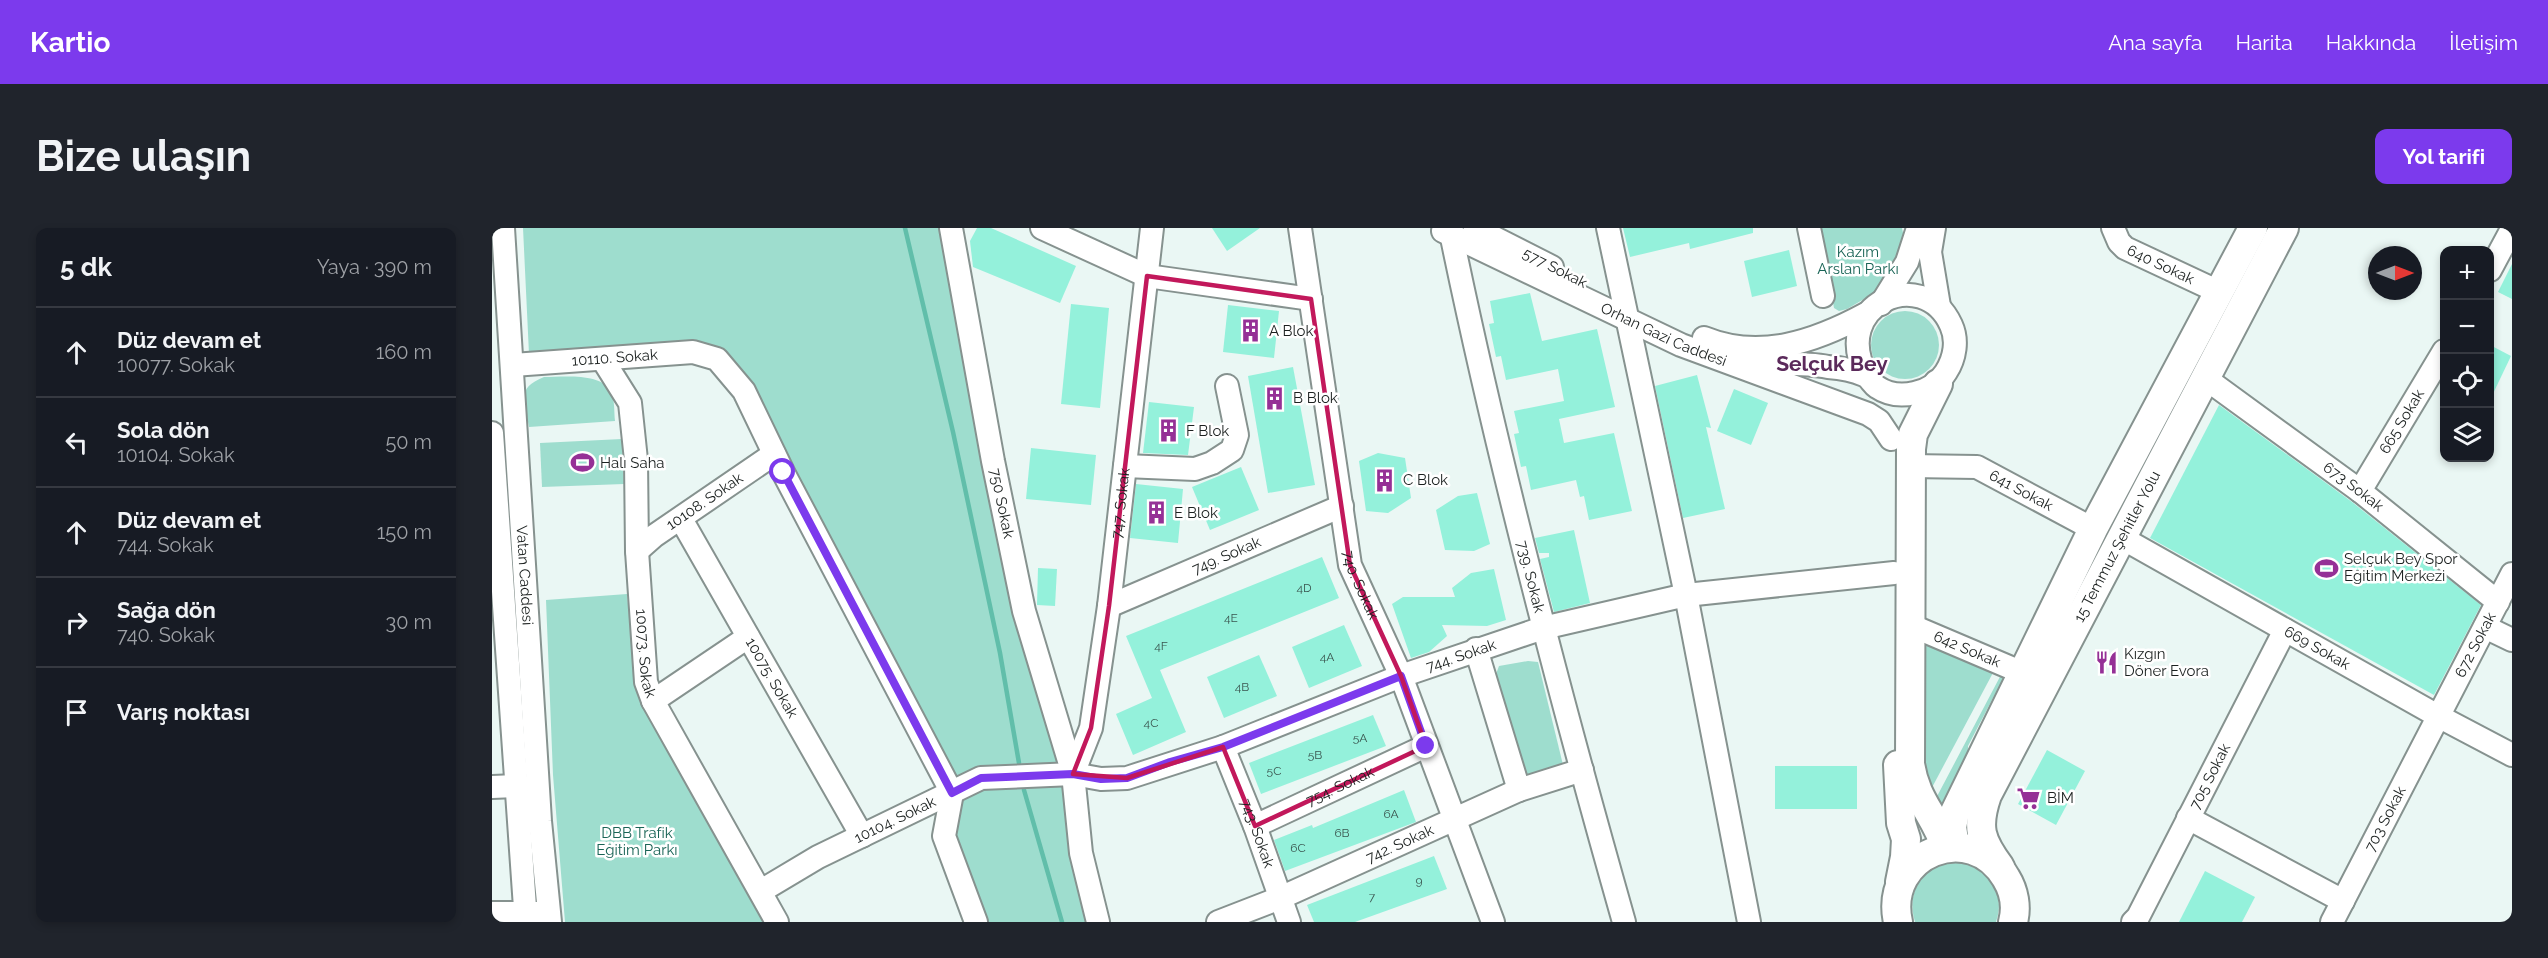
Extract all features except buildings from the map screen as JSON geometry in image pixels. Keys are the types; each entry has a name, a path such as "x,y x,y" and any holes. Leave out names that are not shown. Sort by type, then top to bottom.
{"main road":[{"name":"15 Temmuz Şehitler Yolu","path":"1950,847 1955,812 2023,673 2094,529 2253,228"},
{"name":"15 Temmuz Şehitler Yolu","path":"2016,920 2012,887 1985,847 1981,836 1981,811 1987,795 2284,228"},
{"path":"1938,384 1913,434 1910,466 1910,764 1921,801 1950,847"},
{"path":"1891,439 1894,460 1899,801 1906,839 1905,857 1896,897 1896,919"},
{"path":"1900,882 1914,863 1934,850 1950,847 1980,853 2000,867"}],"street":[{"name":"Vatan Caddesi","path":"503,228 540,821 550,918"},
{"name":"750 Sokak","path":"951,228 993,461 1024,611 1073,774 1081,853 1098,922"},
{"path":"1042,228 1147,276 1311,298"},
{"name":"747. Sokak","path":"1073,774 1091,728 1109,606 1152,228"},
{"name":"740. Sokak","path":"1300,228 1350,565 1401,676 1493,922"},
{"name":"577 Sokak","path":"1476,228 1626,311 1668,322 1726,344 1772,348 1804,342 1830,333 1873,309"},
{"path":"1608,228 1686,595 1749,922"},
{"path":"1809,228 1823,296"},
{"path":"1891,439 1872,382 1858,361 1856,344 1858,328 1907,262 1918,228"},
{"path":"1725,359 1828,366 1895,393 1912,394 1938,384 1951,364 1955,347 1954,331 1939,306 1930,252 1934,228"},
{"name":"640 Sokak","path":"2113,228 2125,249 2219,292"},
{"path":"2494,263 2512,229"},
{"name":"Orhan Gazi Caddesi","path":"1446,230 1626,311 1681,345 1725,359 1868,414 1880,421 1891,439"},
{"name":"739. Sokak","path":"1446,230 1543,628 1624,922"},
{"path":"1873,309 1891,296 1907,294 1923,297 1939,306"},
{"name":"10110. Sokak","path":"513,365 693,352 717,359 744,391 774,454"},
{"name":"665 Sokak","path":"2360,491 2443,354"},
{"name":"10073. Sokak","path":"603,360 630,403 636,460 638,551 646,682 653,701 777,922"},
{"name":"673 Sokak","path":"2205,378 2360,491 2498,602"},
{"path":"1125,466 1195,469 1212,463 1232,450 1237,435 1227,386"},
{"name":"Vatan Caddesi","path":"492,433 496,558 526,917"},
{"path":"774,454 952,793 945,836 973,921"},
{"name":"10108. Sokak","path":"638,551 654,536 774,454"},
{"name":"641 Sokak","path":"1910,466 1977,467 2094,529"},
{"name":"749. Sokak","path":"1109,606 1342,506"},
{"name":"10075. Sokak","path":"681,519 862,836"},
{"name":"669 Sokak","path":"2122,538 2438,716 2512,755"},
{"name":"744. Sokak","path":"1073,774 1101,779 1127,778 1170,762 1223,747 1401,676 1543,628 1686,595 1894,573"},
{"name":"672 Sokak","path":"2438,716 2512,574"},
{"name":"642 Sokak","path":"1910,625 2023,673"},
{"path":"2485,627 2512,640"},
{"name":"705 Sokak","path":"2133,922 2286,630"},
{"path":"653,701 748,637"},
{"path":"1476,649 1519,790"},
{"name":"703 Sokak","path":"2332,922 2438,716"},
{"name":"754. Sokak","path":"1255,826 1426,746"},
{"name":"743. Sokak","path":"1223,747 1255,826 1288,922"},
{"name":"742. Sokak","path":"1218,922 1280,898 1519,790 1582,770"},
{"name":"10104. Sokak","path":"761,891 818,857 981,778 1073,774"},
{"path":"492,787 516,786"},
{"path":"2188,818 2343,901"},
{"path":"492,913 550,918"}],"highlighted area":[{"path":"1147,276 1311,299 1350,565 1401,676 1426,746 1255,826 1223,747 1127,778 1073,774 1091,728 1109,606"}],"green space":[{"path":"523,228 951,228 1098,922 976,922 944,836 952,793 717,359 529,354"},
{"name":"Kazım Arslan Parkı","path":"1820,228 1902,228 1904,238 1902,248 1876,292 1847,309 1839,311 1834,308"},
{"path":"1905,311 1918,314 1929,321 1936,332 1939,345 1936,358 1929,369 1918,376 1905,379 1892,376 1881,369 1874,358 1871,345 1874,332 1881,321 1892,314"},
{"path":"571,376 599,381 611,392 615,421 529,427 524,402 525,391 535,381 544,377"},
{"name":"Halı Saha","path":"622,439 624,484 542,487 540,443"},
{"name":"DBB Trafik Eğitim Parkı","path":"627,594 634,664 773,922 565,922 553,775 546,600"},
{"path":"1922,639 1995,669 1928,795 1922,777"},
{"path":"1528,661 1538,662 1564,769 1531,788 1493,682 1499,666"},
{"path":"2003,671 2006,673 1968,746 1968,757 1947,810 1933,804"},
{"path":"1955,861 1976,868 1991,881 1999,900 1996,922 1915,922 1913,900 1920,881 1934,868"}],"waterway":[{"path":"905,228 953,432 1000,653 1019,763"},
{"path":"1024,790 1062,922"}],"place":[{"name":"A Blok","path":"1251,331"},
{"name":"B Blok","path":"1275,398"},
{"name":"F Blok","path":"1168,431"},
{"name":"Halı Saha","path":"582,463"},
{"name":"C Blok","path":"1385,480"},
{"name":"E Blok","path":"1156,513"},
{"name":"Selçuk Bey Spor Eğitim Merkezi","path":"2326,568"},
{"name":"Kızgın Döner Evora","path":"2106,663"},
{"name":"BİM","path":"2029,798"}],"district":[{"name":"Selçuk Bey","path":"1832,364"}],"route":[{"path":"783,472 952,793 981,778 1073,774 1101,779 1127,778 1170,762 1223,747 1401,676 1426,746"}]}
